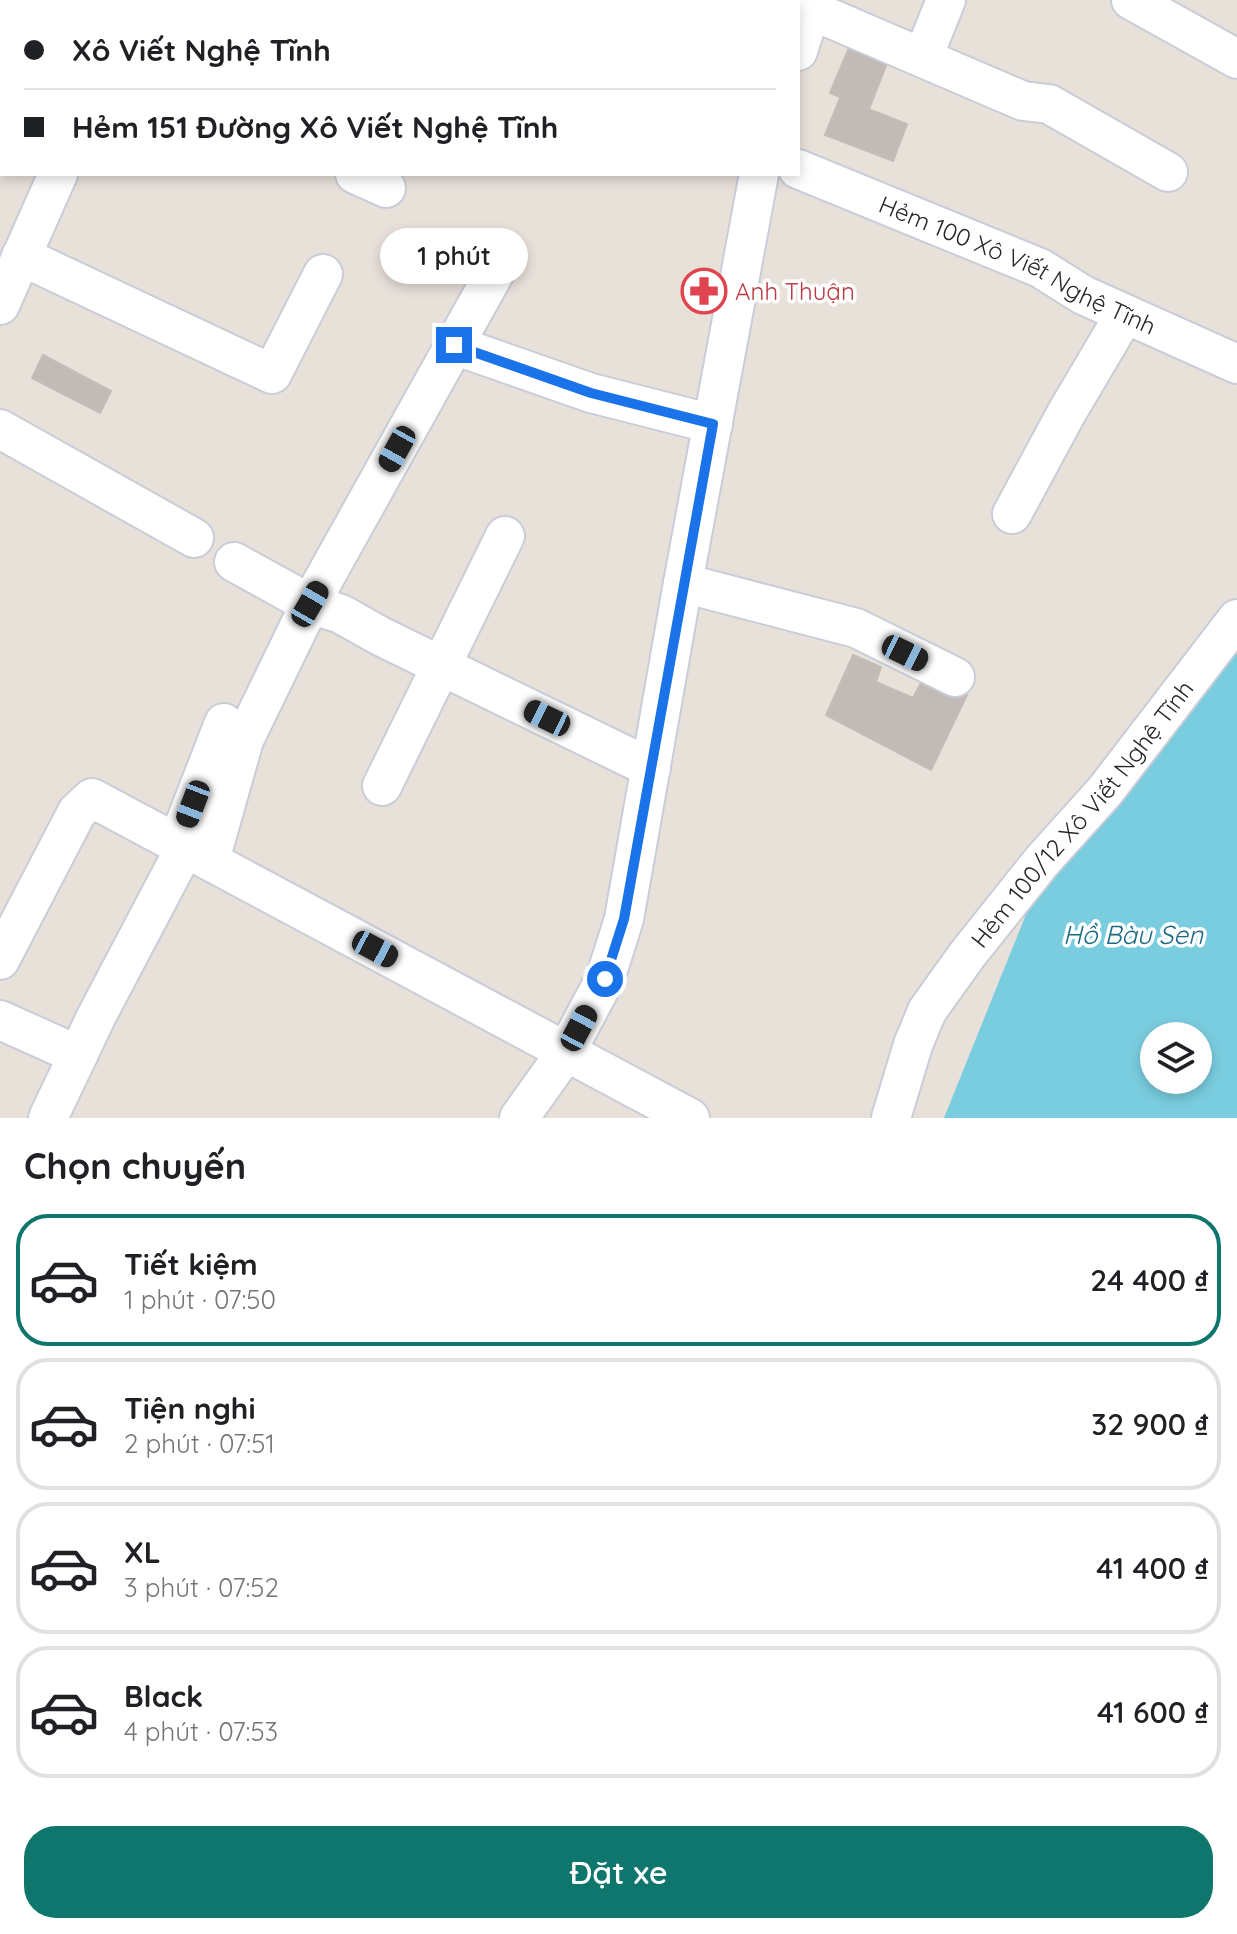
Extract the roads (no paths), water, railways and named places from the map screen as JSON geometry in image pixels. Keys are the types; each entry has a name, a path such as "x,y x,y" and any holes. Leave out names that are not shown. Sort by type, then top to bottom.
{"street":[{"path":"923,57 946,0"},
{"path":"1131,0 1232,45"},
{"path":"800,45 813,5 1023,101 1049,104 1168,172"},
{"name":"Hẻm 100 Xô Viết Nghệ Tĩnh","path":"800,170 1040,268 1083,295 1237,364"},
{"path":"0,305 57,176"},
{"path":"519,1118 566,1052 605,979 624,919 759,176"},
{"path":"21,256 272,374 323,274"},
{"path":"48,1118 78,1055 198,853 244,740 310,604 499,265"},
{"path":"1012,514 1125,314"},
{"path":"454,345 591,393 713,424"},
{"path":"0,429 194,538"},
{"path":"382,786 505,536"},
{"path":"234,562 310,604 341,614 442,667 651,768"},
{"path":"683,583 856,628 955,677"},
{"name":"Hẻm 100/12 Xô Viết Nghệ Tĩnh","path":"891,1118 913,1045 927,1011 967,955 1042,861 1105,791 1237,619"},
{"path":"0,960 77,812 92,798 690,1118"},
{"path":"0,1020 78,1055"}],"water":[{"name":"Hồ Bàu Sen","path":"1237,642 1237,1118 944,1118 1035,892"}],"place":[{"name":"Anh Thuận","path":"704,291"}]}
